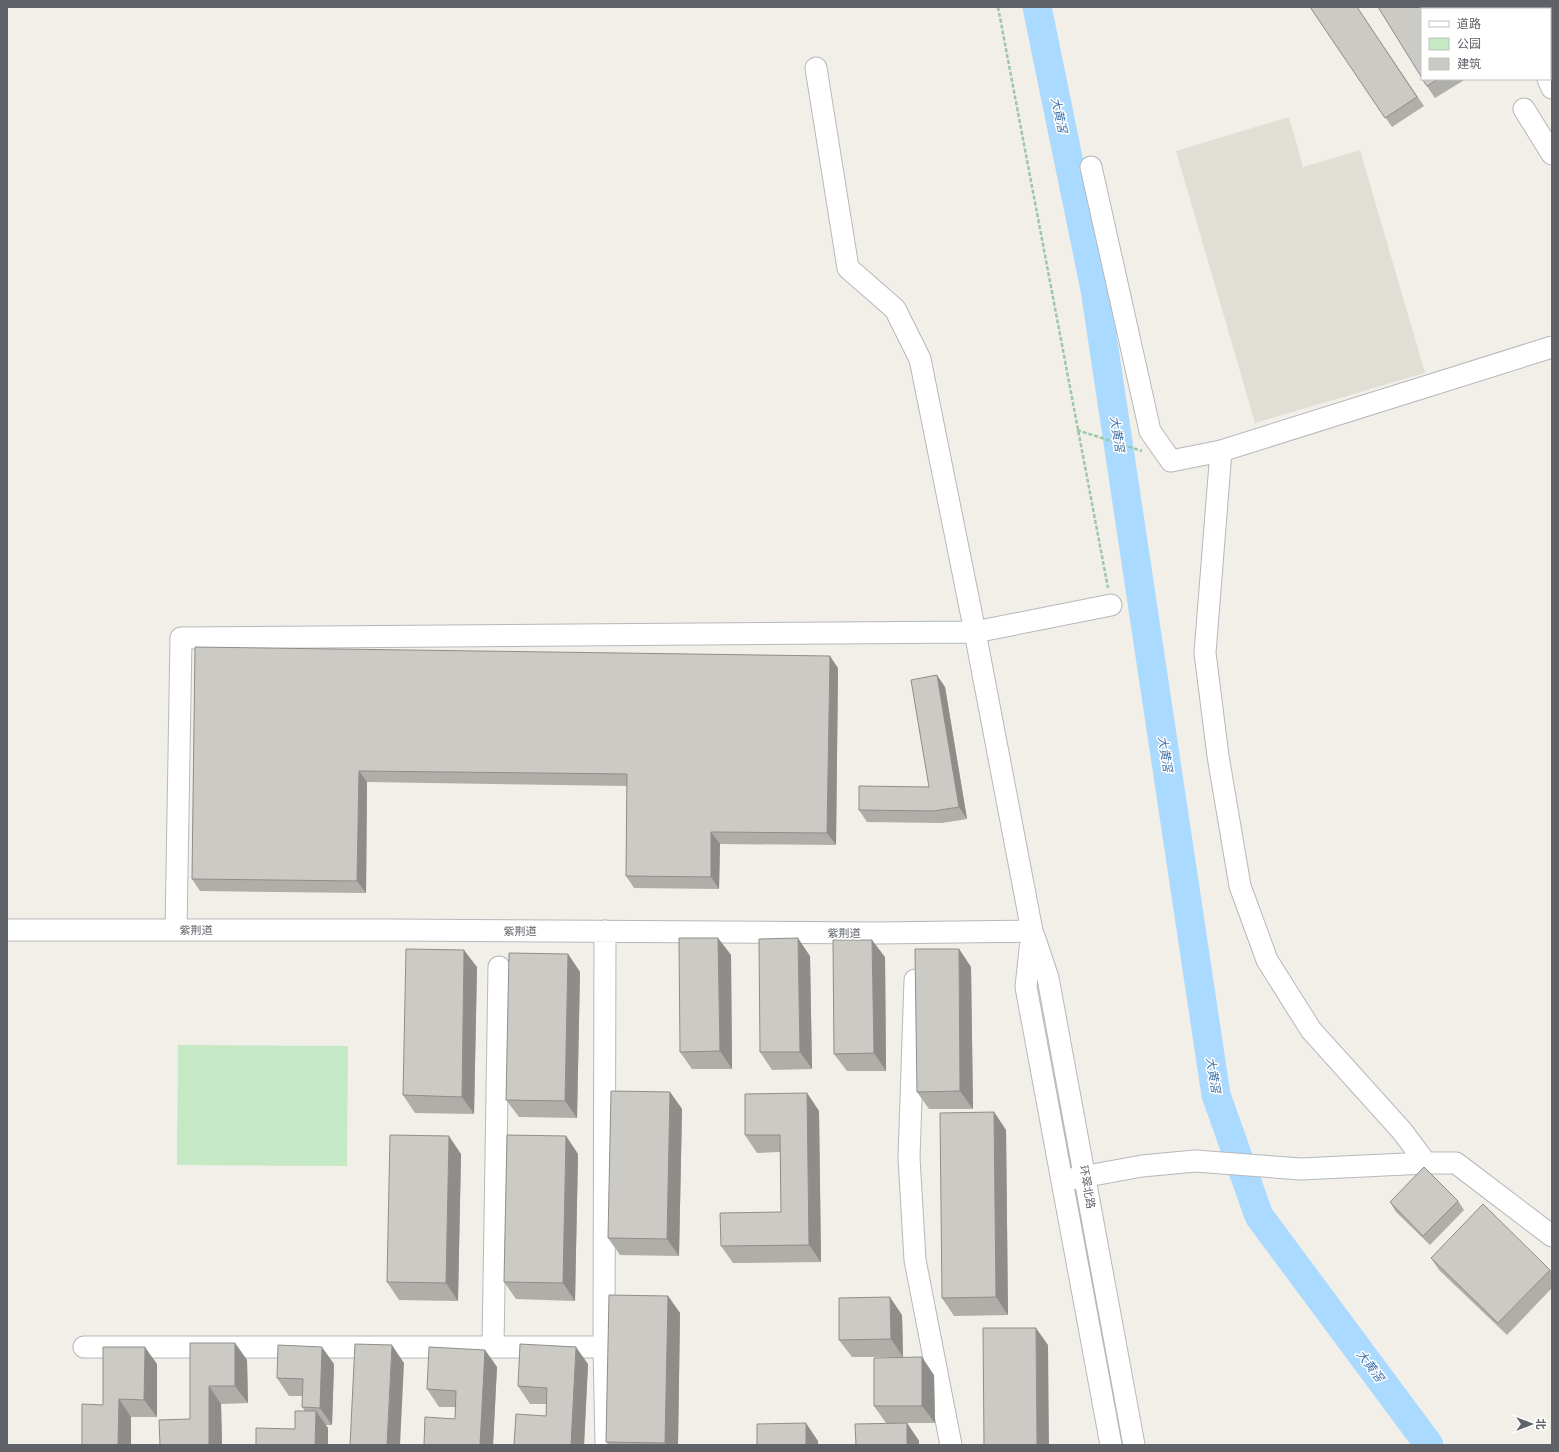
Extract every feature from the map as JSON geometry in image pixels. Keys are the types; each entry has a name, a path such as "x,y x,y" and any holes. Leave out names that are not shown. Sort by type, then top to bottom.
{"street":[{"path":"816,68 848,268 895,309 920,359 975,632 1032,931 1026,987 1111,1445"},
{"path":"1524,109 1552,154"},
{"path":"1091,167 1150,431 1171,461 1221,451 1552,347"},
{"path":"1221,451 1205,653 1218,756 1240,886 1267,960 1311,1030 1402,1130 1426,1163"},
{"path":"176,930 181,638 975,632 1111,605"},
{"name":"紫荆道","path":"7,930 877,933 1032,931"},
{"path":"604,931 604,1347 606,1445"},
{"name":"环翠北路","path":"1032,931 1048,978 1134,1445"},
{"path":"493,1347 499,966"},
{"path":"915,980 909,1158 915,1260 951,1445"},
{"path":"1062,1181 1142,1166 1195,1161 1301,1169 1456,1163 1552,1236"},
{"path":"84,1347 604,1347"}],"path":[{"path":"998,7 1111,605"},
{"path":"1077,430 1171,461"}],"shaded area":[{"path":"1289,117 1303,167 1360,150 1425,373 1255,423 1176,151"}],"green space":[{"path":"178,1045 348,1046 347,1166 177,1165"}],"building":[{"path":"1310,7 1357,7 1417,97 1385,118"},
{"path":"1378,7 1422,7 1421,76"},
{"path":"1552,7 1552,20 1551,8 1536,8"},
{"path":"1423,80 1436,80 1427,86"},
{"path":"195,647 830,656 827,833 711,832 711,877 626,876 627,774 359,771 357,881 192,879"},
{"path":"937,675 959,807 933,811 859,810 859,786 929,787 911,680"},
{"path":"679,938 718,938 720,1051 680,1052"},
{"path":"798,938 800,1052 760,1052 759,939"},
{"path":"833,940 872,940 874,1053 834,1054"},
{"path":"406,949 464,950 462,1097 403,1095"},
{"path":"915,949 959,949 960,1091 917,1092"},
{"path":"509,953 568,954 565,1101 506,1100"},
{"path":"611,1091 670,1092 667,1239 608,1238"},
{"path":"807,1093 809,1245 721,1246 720,1213 781,1212 780,1135 745,1135 745,1094"},
{"path":"994,1112 996,1297 942,1298 940,1113"},
{"path":"390,1135 449,1136 446,1283 387,1282"},
{"path":"507,1135 566,1136 563,1283 504,1282"},
{"path":"1424,1167 1458,1201 1423,1236 1390,1202"},
{"path":"1483,1204 1550,1270 1498,1323 1431,1258"},
{"path":"609,1295 668,1296 665,1443 606,1442"},
{"path":"890,1297 891,1339 839,1340 839,1298"},
{"path":"983,1328 1036,1328 1037,1445 984,1445"},
{"path":"190,1343 235,1343 235,1386 209,1386 209,1445 160,1445 159,1420 190,1419"},
{"path":"355,1344 392,1345 387,1445 350,1445"},
{"path":"520,1344 576,1347 571,1445 514,1445 516,1414 546,1416 547,1388 518,1386"},
{"path":"278,1345 322,1347 320,1408 302,1407 303,1379 277,1378"},
{"path":"103,1347 145,1347 144,1400 119,1399 118,1445 82,1445 82,1404 103,1405"},
{"path":"429,1347 485,1350 480,1445 424,1445 425,1417 455,1419 456,1391 427,1389"},
{"path":"922,1357 922,1406 874,1406 874,1358"},
{"path":"295,1411 316,1411 315,1445 256,1445 256,1428 295,1429"},
{"path":"806,1423 806,1445 757,1445 757,1424"},
{"path":"907,1423 907,1445 856,1445 855,1424"}],"waterway":[{"name":"大黄滘","path":"1037,7 1095,289 1216,1095 1259,1216 1429,1445"}]}
